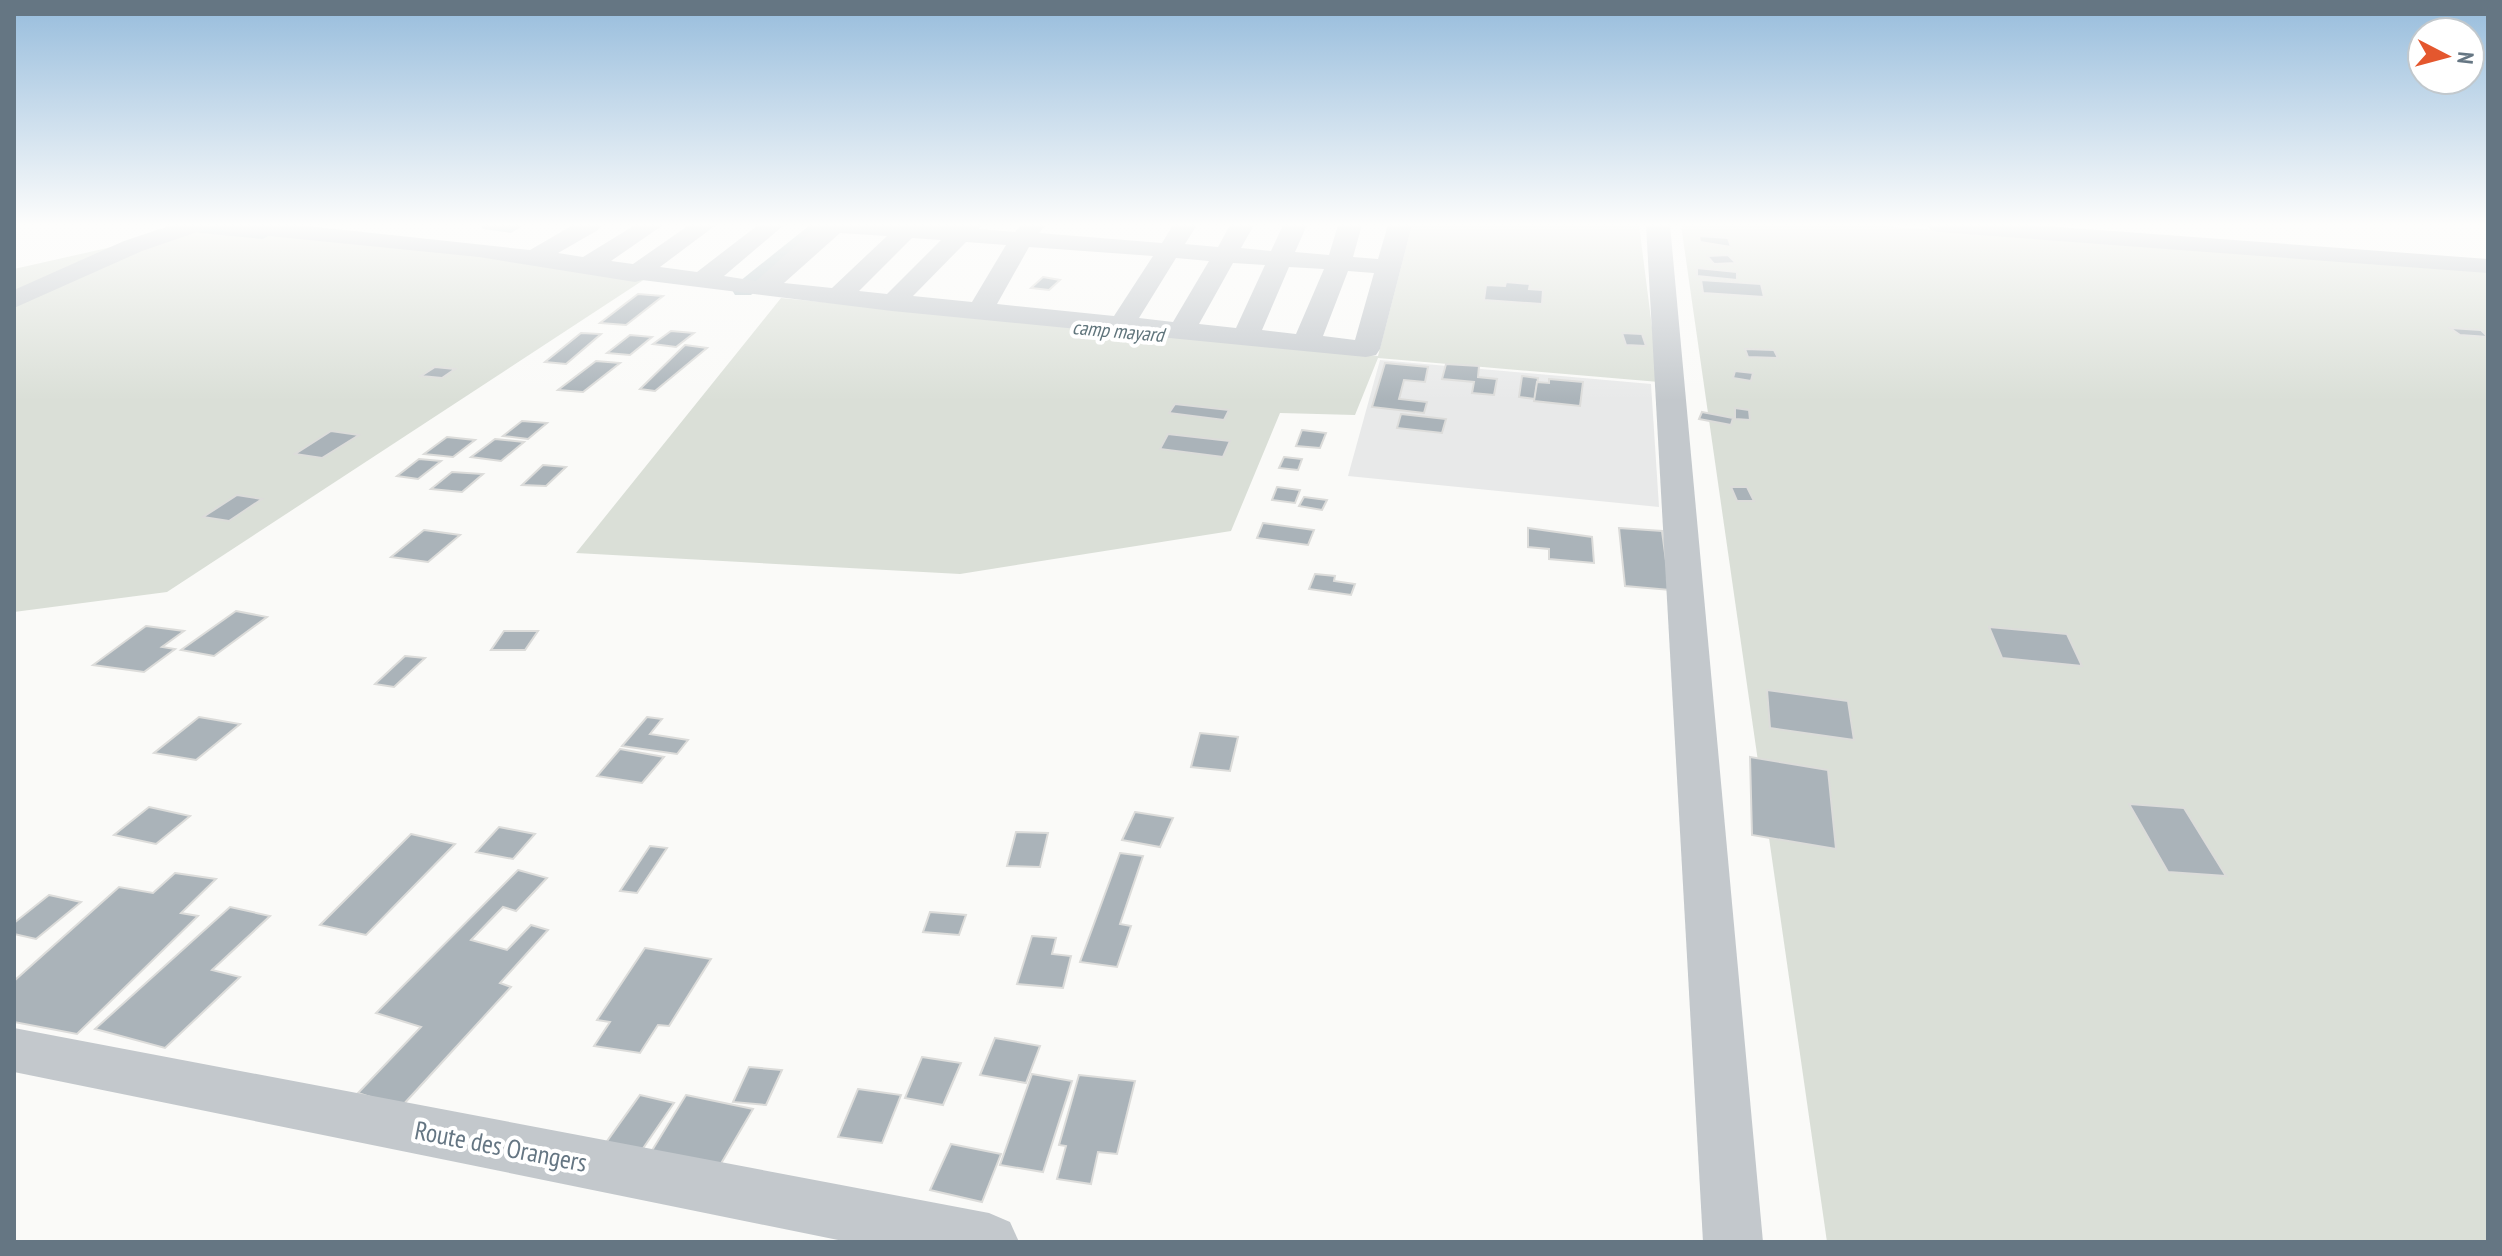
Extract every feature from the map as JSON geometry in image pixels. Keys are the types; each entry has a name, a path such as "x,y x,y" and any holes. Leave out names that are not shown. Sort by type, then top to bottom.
{"street":[{"path":"14,300 50,284"},
{"path":"716,284 749,287"},
{"path":"768,284 762,289 1366,349 1385,284"},
{"path":"838,297 852,284"},
{"path":"892,303 911,284"},
{"path":"979,312 996,284"},
{"path":"1121,326 1148,284"},
{"path":"1181,332 1209,284"},
{"path":"1245,338 1269,284"},
{"path":"1306,344 1331,284"},
{"path":"1662,284 1733,1242"},
{"name":"Route des Orangers","path":"14,1050 989,1242"}],"shaded area":[{"path":"14,284 638,284 167,592 14,612"},
{"path":"1397,284 1646,284 1659,382 1378,358 1355,415 1280,413 1231,531 960,574 576,553 781,298 1378,356"},
{"path":"1689,284 2488,284 2488,1242 1827,1242"},
{"path":"1380,360 1651,384 1659,507 1348,476"}],"building":[{"path":"1036,284 1056,284 1049,290 1031,288"},
{"path":"1530,284 1529,289 1543,290 1542,304 1484,300 1486,285"},
{"path":"1702,284 1755,284 1761,284 1764,297 1703,293"},
{"path":"638,294 663,296 626,325 600,323"},
{"path":"2450,328 2481,330 2488,337 2460,335"},
{"path":"671,331 694,333 676,347 653,344"},
{"path":"581,333 601,334 566,364 545,362"},
{"path":"1622,333 1642,334 1646,346 1626,345"},
{"path":"630,335 652,337 630,355 607,353"},
{"path":"685,345 707,348 655,391 640,389"},
{"path":"1745,349 1774,350 1778,358 1748,357"},
{"path":"596,361 620,363 583,392 558,390"},
{"path":"1385,363 1428,367 1425,382 1404,380 1399,399 1427,402 1424,413 1372,407"},
{"path":"1446,364 1479,366 1478,377 1497,379 1494,395 1472,393 1474,382 1442,379"},
{"path":"435,367 455,369 442,378 421,376"},
{"path":"1735,371 1753,373 1751,381 1733,378"},
{"path":"1522,376 1538,378 1535,399 1519,397"},
{"path":"1549,379 1583,382 1580,406 1534,401 1537,382 1549,383"},
{"path":"1175,404 1229,410 1224,420 1169,413"},
{"path":"1735,408 1749,410 1750,420 1735,419"},
{"path":"1702,412 1733,418 1731,425 1699,419"},
{"path":"1401,414 1446,419 1442,433 1397,428"},
{"path":"522,421 547,423 528,439 503,436"},
{"path":"1302,430 1326,433 1320,448 1296,446"},
{"path":"331,431 359,435 322,458 295,454"},
{"path":"1168,434 1230,441 1223,457 1160,449"},
{"path":"447,437 475,440 453,457 424,454"},
{"path":"495,439 524,442 501,461 471,457"},
{"path":"1284,457 1302,459 1298,470 1279,468"},
{"path":"419,459 441,461 418,479 397,476"},
{"path":"543,465 566,467 546,486 522,485"},
{"path":"452,472 483,474 462,492 431,489"},
{"path":"1277,487 1300,490 1295,503 1272,500"},
{"path":"1731,487 1747,487 1754,501 1737,501"},
{"path":"237,495 262,499 229,521 203,517"},
{"path":"1304,497 1327,500 1322,510 1299,506"},
{"path":"1263,523 1314,530 1308,545 1257,538"},
{"path":"1528,528 1592,537 1594,563 1549,559 1549,549 1528,547"},
{"path":"1619,528 1662,531 1670,590 1625,586"},
{"path":"424,530 460,535 428,562 391,557"},
{"path":"1315,574 1335,576 1334,581 1355,584 1351,595 1309,589"},
{"path":"236,611 267,617 214,656 181,650"},
{"path":"146,626 184,631 162,647 175,649 144,672 93,665"},
{"path":"1989,627 2067,634 2082,666 2002,658"},
{"path":"504,631 538,631 525,650 491,650"},
{"path":"405,656 425,658 394,687 375,684"},
{"path":"1767,690 1848,701 1854,740 1770,728"},
{"path":"199,717 240,724 196,760 154,753"},
{"path":"647,717 662,719 650,734 688,740 677,754 622,746"},
{"path":"1200,733 1238,737 1230,771 1191,767"},
{"path":"620,749 664,757 642,783 597,776"},
{"path":"1750,757 1828,770 1836,849 1752,835"},
{"path":"2129,804 2184,808 2226,876 2168,872"},
{"path":"149,807 190,816 156,844 114,835"},
{"path":"1135,812 1173,818 1160,847 1122,840"},
{"path":"499,827 535,834 513,859 476,852"},
{"path":"1016,832 1048,833 1040,867 1007,866"},
{"path":"411,834 455,844 366,935 320,925"},
{"path":"650,846 667,848 637,893 620,891"},
{"path":"1120,853 1143,856 1120,924 1131,926 1117,967 1080,962"},
{"path":"518,870 547,878 516,911 503,907 471,940 507,950 531,925 548,930 500,983 511,987 401,1107 358,1093 421,1027 376,1013"},
{"path":"175,873 216,879 181,913 198,916 77,1034 14,1022 14,981 119,887 153,893"},
{"path":"49,895 81,902 36,939 14,934 14,923"},
{"path":"230,907 270,916 212,970 240,977 165,1048 95,1029"},
{"path":"930,912 966,915 959,935 923,932"},
{"path":"1032,936 1056,938 1052,954 1071,956 1063,988 1017,984"},
{"path":"645,948 711,959 669,1026 658,1025 640,1053 594,1046 610,1022 597,1020"},
{"path":"995,1038 1040,1046 1026,1083 980,1075"},
{"path":"922,1057 961,1063 943,1105 905,1098"},
{"path":"749,1067 782,1070 766,1105 733,1102"},
{"path":"1032,1074 1072,1081 1043,1172 1000,1165"},
{"path":"1079,1075 1135,1081 1117,1154 1098,1152 1091,1184 1057,1179 1066,1146 1059,1145"},
{"path":"858,1089 901,1095 882,1143 838,1137"},
{"path":"640,1095 674,1103 635,1160 600,1151"},
{"path":"686,1095 753,1109 716,1172 648,1157"},
{"path":"951,1144 1001,1154 982,1202 930,1190"}],"waterway":[{"path":"743,290 751,284"}],"water label":[{"name":"camp mayard","path":"1118,331"}]}
